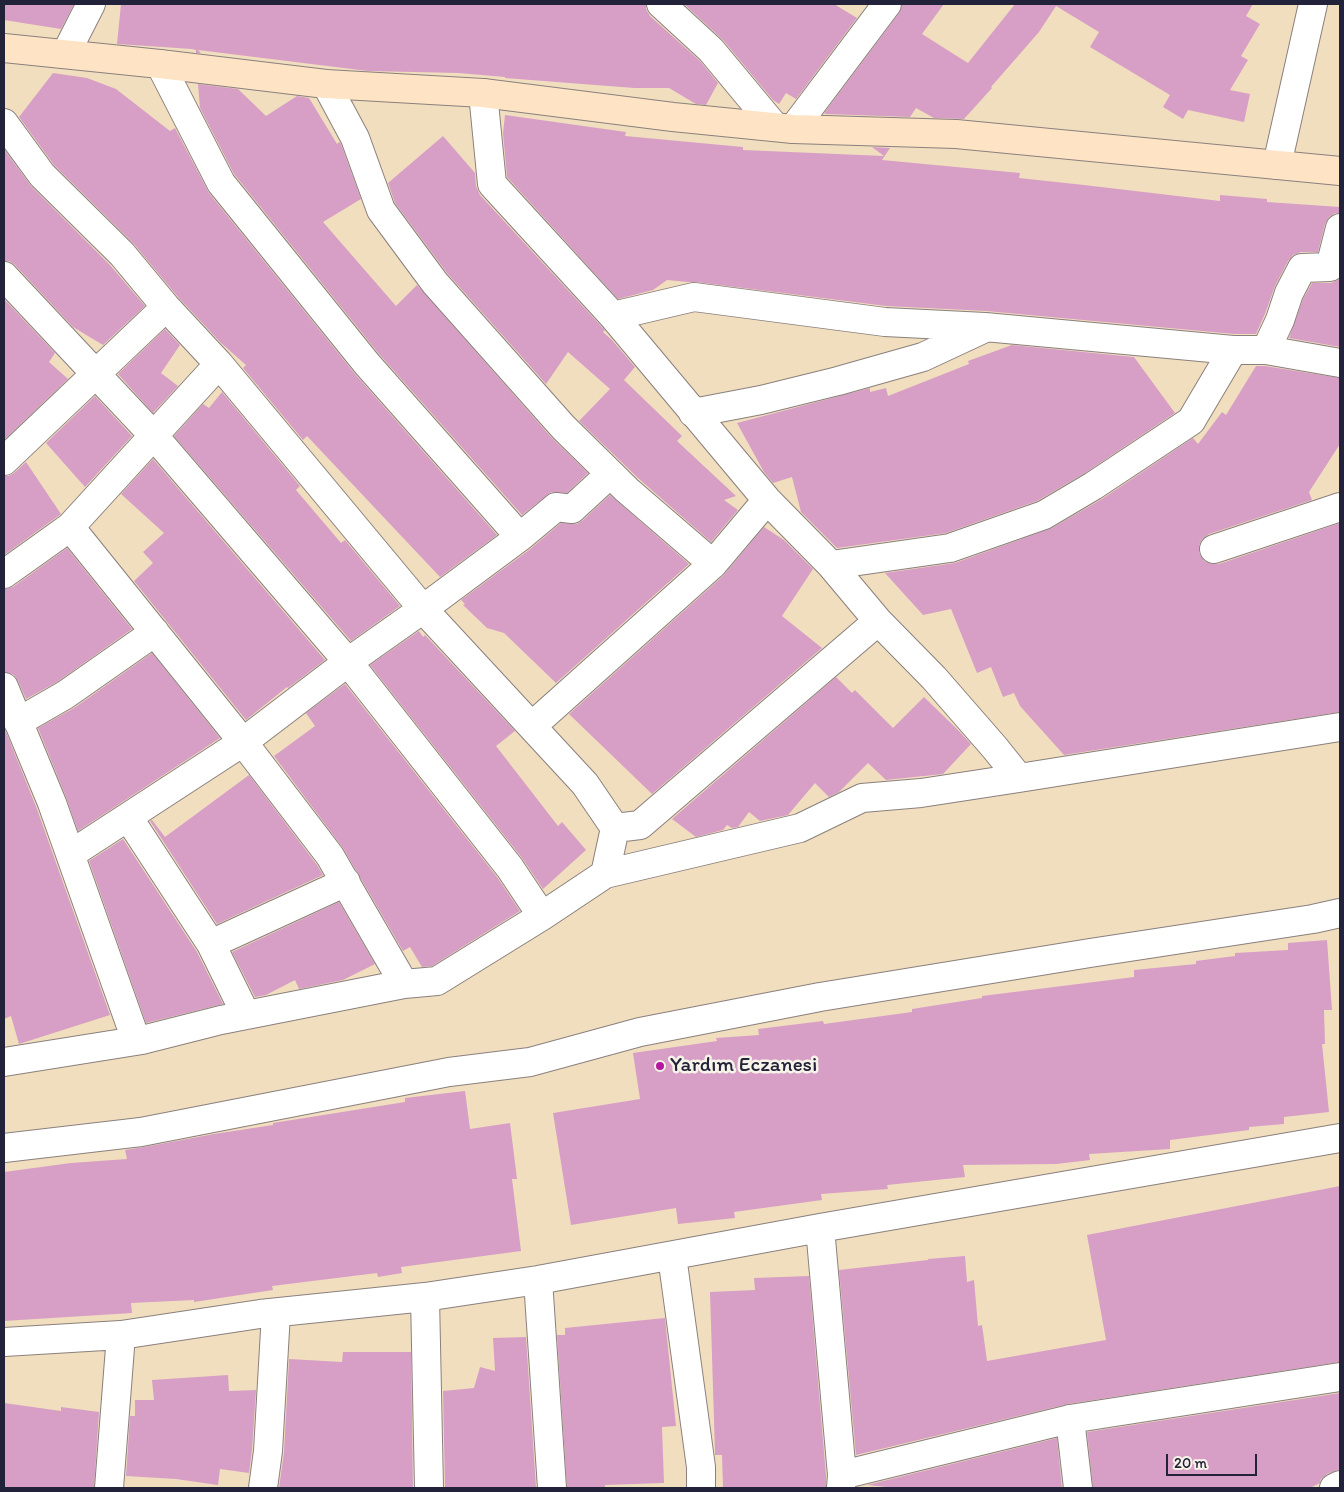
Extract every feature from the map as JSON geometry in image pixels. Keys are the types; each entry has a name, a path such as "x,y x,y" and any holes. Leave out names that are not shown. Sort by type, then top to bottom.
{"street":[{"path":"66,53 91,4"},
{"path":"661,4 711,50 784,128"},
{"path":"1277,165 1310,5"},
{"path":"784,128 875,8"},
{"path":"4,48 66,53 326,84 483,93 673,117 784,128 956,134 1340,171"},
{"path":"160,64 221,183 367,364 520,537"},
{"path":"326,84 354,138 381,210 434,283 563,427 610,474 713,564"},
{"path":"483,93 492,184 612,316 767,500 831,565 878,621 934,678 1019,778"},
{"path":"4,123 42,175 122,254 166,307 220,364 423,609 585,784 615,828 605,874"},
{"path":"1266,350 1280,320 1288,293 1302,268 1330,267 1340,228"},
{"path":"4,276 154,436 348,662 510,868 542,916"},
{"path":"612,316 694,297 885,322 986,327 1233,350 1266,350 1340,363"},
{"path":"4,461 166,307"},
{"path":"693,413 762,400 923,357 986,327"},
{"path":"831,565 950,548 1044,515 1093,486 1191,421 1233,350"},
{"path":"4,574 70,527 220,364"},
{"path":"70,854 243,742 348,662 520,537 556,507 572,509 610,474"},
{"path":"532,726 713,564 767,500"},
{"path":"1214,549 1340,507"},
{"path":"70,527 243,742 330,856 404,984"},
{"path":"615,828 640,825 878,621"},
{"path":"18,722 65,695 155,632"},
{"path":"4,688 52,803 135,1041"},
{"path":"4,1062 135,1041 246,1015 404,984 437,981 542,916 605,874 800,828 862,798 921,793 1340,727"},
{"path":"128,817 212,944 246,1015"},
{"path":"212,944 346,882"},
{"path":"4,1148 141,1132 449,1072 530,1062 640,1032 820,997 1313,919 1340,913"},
{"path":"4,1342 121,1335 276,1313 425,1297 538,1280 820,1228 1340,1138"},
{"path":"820,1228 842,1482 1070,1419 1340,1377"},
{"path":"672,1256 700,1467 701,1488"},
{"path":"538,1280 552,1488"},
{"path":"425,1297 429,1488"},
{"path":"263,1488 268,1451 276,1313"},
{"path":"109,1488 121,1335"},
{"path":"1070,1419 1078,1488"},
{"path":"1334,1488 1340,1485"}],"building":[{"path":"4,4 74,4 61,29 4,20"},
{"path":"121,4 646,4 646,9 650,16 700,61 718,83 706,105 696,104 669,88 634,88 458,73 368,71 198,50 201,53 196,53 196,50 192,49 117,44"},
{"path":"684,4 834,4 857,18 796,99 786,93 779,104 773,100 723,40"},
{"path":"902,4 944,4 922,34 968,63 1015,4 1253,4 1246,16 1260,24 1241,56 1248,60 1230,90 1250,94 1244,122 1188,110 1183,119 1163,107 1170,95 1090,47 1099,32 1056,6 1039,32 964,119 934,118 916,108 910,117 824,113 899,13"},
{"path":"53,73 87,78 116,89 170,131 175,128 209,193 355,374 497,535 440,577 307,436 303,440 243,368 246,365 221,343 178,297 133,243 54,165 19,117"},
{"path":"198,84 238,89 266,116 297,96 309,98 337,144 339,142 341,144 361,199 323,222 396,306 417,285 551,437 588,473 567,493 551,492 522,515 379,354 234,174 200,108"},
{"path":"505,115 626,132 625,136 743,147 743,150 884,156 872,147 890,148 882,160 1020,173 1019,178 1220,201 1220,195 1267,199 1267,202 1340,207 1340,213 1335,213 1329,217 1325,224 1318,252 1301,252 1293,255 1288,261 1275,286 1256,334 1234,334 986,311 886,306 667,280 653,290 618,299 507,177 503,133"},
{"path":"443,136 475,173 476,186 480,195 605,330 603,332 635,367 624,380 682,436 677,441 736,496 724,500 738,510 711,542 638,478 579,421 610,389 568,352 546,384 447,273 395,203 388,183"},
{"path":"4,149 31,186 110,265 145,306 103,345 73,327 15,265 9,261 4,261"},
{"path":"1340,279 1340,347 1289,338 1303,299 1312,283 1331,283"},
{"path":"4,299 55,353 49,362 68,379 4,440"},
{"path":"165,329 180,345 161,373 178,386 153,413 118,374"},
{"path":"1012,345 1134,357 1175,413 1085,473 1037,501 946,533 837,548 801,512 792,477 773,483 764,472 737,423 870,388 870,392 886,388 888,396 969,364 968,361"},
{"path":"1256,366 1340,378 1340,444 1309,492 1312,500 1209,534 1202,539 1199,545 1199,553 1204,561 1211,564 1219,564 1340,523 1340,712 1064,755 1020,706 1014,693 1003,697 991,667 977,673 951,609 923,615 885,573 955,563 1052,528 1102,499 1193,438 1198,444 1222,412 1226,415"},
{"path":"222,392 300,486 296,490 341,543 345,540 400,606 351,641 174,436 203,404 209,408"},
{"path":"95,396 132,436 85,487 46,443"},
{"path":"153,459 325,660 246,720 134,581 153,563 143,552 164,533 121,494"},
{"path":"26,462 61,514 4,555 4,476 14,473"},
{"path":"610,495 689,564 556,683 504,633 487,628 463,605 465,604 461,600 529,550 561,523 577,524"},
{"path":"764,527 784,540 813,569 782,616 822,648 652,794 569,714 723,576"},
{"path":"67,548 132,629 57,682 26,699 14,675 4,672 4,589 13,587"},
{"path":"419,631 423,637 425,635 515,731 496,746 558,826 562,822 586,850 543,889 522,858 370,665"},
{"path":"152,653 220,738 78,831 38,728 74,708"},
{"path":"836,677 852,693 855,690 893,728 924,697 971,744 943,774 886,780 868,763 839,792 829,797 815,783 788,815 760,821 749,812 738,827 732,828 727,825 723,830 696,837 672,819"},
{"path":"345,684 497,877 520,911 432,966 422,967 410,947 403,951 343,848 274,756 315,726 306,713"},
{"path":"4,727 37,809 110,1015 19,1044 11,1016 4,1019"},
{"path":"249,775 323,875 217,924 150,821 152,820 165,837"},
{"path":"123,839 197,952 223,1004 146,1023 89,861"},
{"path":"339,902 375,964 343,980 299,989 295,980 266,995 255,997 232,952"},
{"path":"1327,940 1332,1010 1324,1010 1325,1044 1322,1044 1329,1112 1284,1117 1284,1124 1249,1127 1249,1130 1170,1140 1170,1149 1089,1154 1090,1160 1056,1164 963,1165 965,1177 887,1185 888,1189 821,1194 822,1200 734,1212 735,1218 678,1224 676,1208 571,1225 553,1113 640,1099 633,1053 717,1041 716,1038 759,1035 758,1029 823,1021 824,1024 912,1012 912,1009 982,998 982,996 1134,977 1134,970 1196,964 1196,961 1235,956 1235,953 1288,950 1288,943"},
{"path":"465,1091 470,1129 510,1123 517,1179 512,1179 521,1251 401,1267 402,1273 378,1277 377,1273 272,1286 273,1290 194,1302 194,1300 131,1303 132,1313 4,1321 4,1172 71,1163 127,1159 125,1150 273,1125 273,1123 405,1102 405,1098"},
{"path":"1340,1186 1340,1362 1068,1404 856,1455 839,1270 965,1256 967,1282 974,1280 978,1326 982,1325 987,1361 1106,1340 1087,1235"},
{"path":"809,1276 826,1488 723,1488 722,1455 715,1455 710,1292 755,1290 754,1278"},
{"path":"665,1318 676,1426 662,1427 664,1483 605,1485 605,1488 567,1488 557,1335 565,1335 565,1328"},
{"path":"526,1337 536,1487 445,1488 443,1391 474,1388 480,1367 495,1371 493,1338"},
{"path":"343,1352 411,1352 413,1488 279,1488 284,1452 289,1359 342,1362"},
{"path":"228,1375 229,1391 256,1390 249,1473 220,1469 218,1485 176,1479 126,1476 130,1416 135,1416 135,1400 154,1400 152,1380"},
{"path":"1340,1393 1340,1469 1327,1474 1321,1479 1320,1483 1310,1488 1093,1488 1087,1432"},
{"path":"4,1403 61,1411 61,1407 99,1412 94,1488 4,1488"},
{"path":"1057,1438 1062,1488 897,1488 867,1485"}],"place":[{"name":"Yardım Eczanesi","path":"660,1066"}]}
